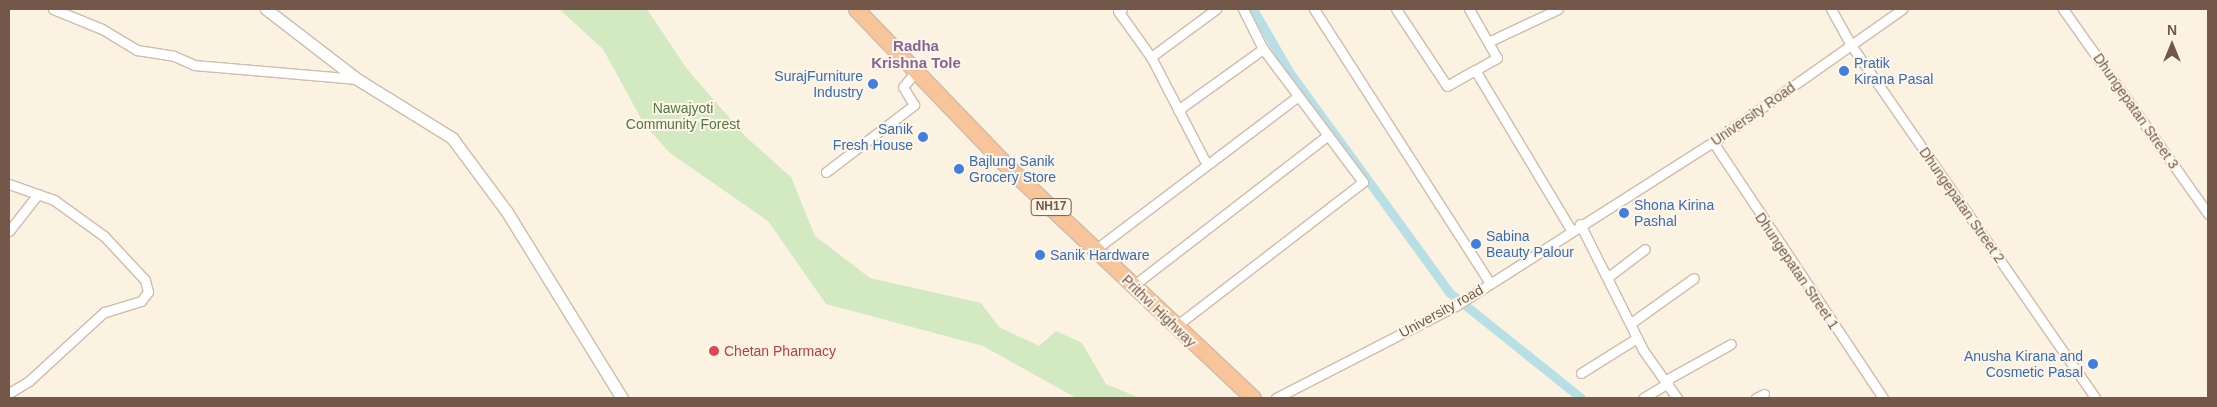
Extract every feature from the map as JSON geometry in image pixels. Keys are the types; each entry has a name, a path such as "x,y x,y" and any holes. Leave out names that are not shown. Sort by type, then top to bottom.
{"highway":[{"name":"Prithvi Highway","path":"856,9 1096,249 1252,398"}],"street":[{"path":"52,9 102,29 137,50 174,56 194,65 356,79"},
{"path":"266,9 356,79 452,138 507,212 622,398"},
{"path":"1122,9 1118,11 1151,57 1206,163"},
{"path":"1151,57 1216,9"},
{"path":"1176,326 1363,182 1263,49 1243,9"},
{"path":"1314,9 1490,283"},
{"path":"1396,9 1447,86 1497,58 1469,9"},
{"path":"1488,42 1544,12 1558,9"},
{"name":"Dhungepatan Street 2","path":"1831,9 1851,45 2095,398"},
{"name":"University Road","path":"1600,212 1713,142 1902,9"},
{"name":"Dhungepatan Street 3","path":"2063,9 2208,214"},
{"path":"1178,110 1263,49"},
{"path":"826,172 914,105 903,87 916,70"},
{"path":"1476,70 1571,230"},
{"path":"1096,249 1206,163 1298,96"},
{"path":"1134,285 1328,135"},
{"name":"Dhungepatan Street 1","path":"1713,142 1883,398"},
{"path":"9,184 54,200 104,236 145,280 148,292 141,301 104,312 29,381 9,393"},
{"path":"9,232 38,194"},
{"name":"University road","path":"1276,398 1457,305 1600,212"},
{"path":"1580,224 1637,338 1677,398"},
{"path":"1608,277 1645,249"},
{"path":"1631,323 1694,278"},
{"path":"1581,373 1637,338"},
{"path":"1643,398 1731,344"}],"green space":[{"name":"Nawajyoti Community Forest","path":"559,9 647,9 687,69 746,137 791,177 815,236 870,278 981,303 999,327 1039,346 1056,331 1082,343 1106,384 1140,398 1076,398 983,346 826,304 768,221 670,153 644,124 603,49"}],"waterway":[{"path":"1253,9 1290,73 1450,293 1581,398"}],"place":[{"name":"Pratik Kirana Pasal","path":"1844,71"},
{"name":"SurajFurniture Industry","path":"873,84"},
{"name":"Sanik Fresh House","path":"923,137"},
{"name":"Bajlung Sanik Grocery Store","path":"959,169"},
{"name":"Shona Kirina Pashal","path":"1624,213"},
{"name":"Sabina Beauty Palour","path":"1476,244"},
{"name":"Sanik Hardware","path":"1040,255"},
{"name":"Chetan Pharmacy","path":"714,351"},
{"name":"Anusha Kirana and Cosmetic Pasal","path":"2093,364"}],"district":[{"name":"Radha Krishna Tole","path":"916,54"}]}
